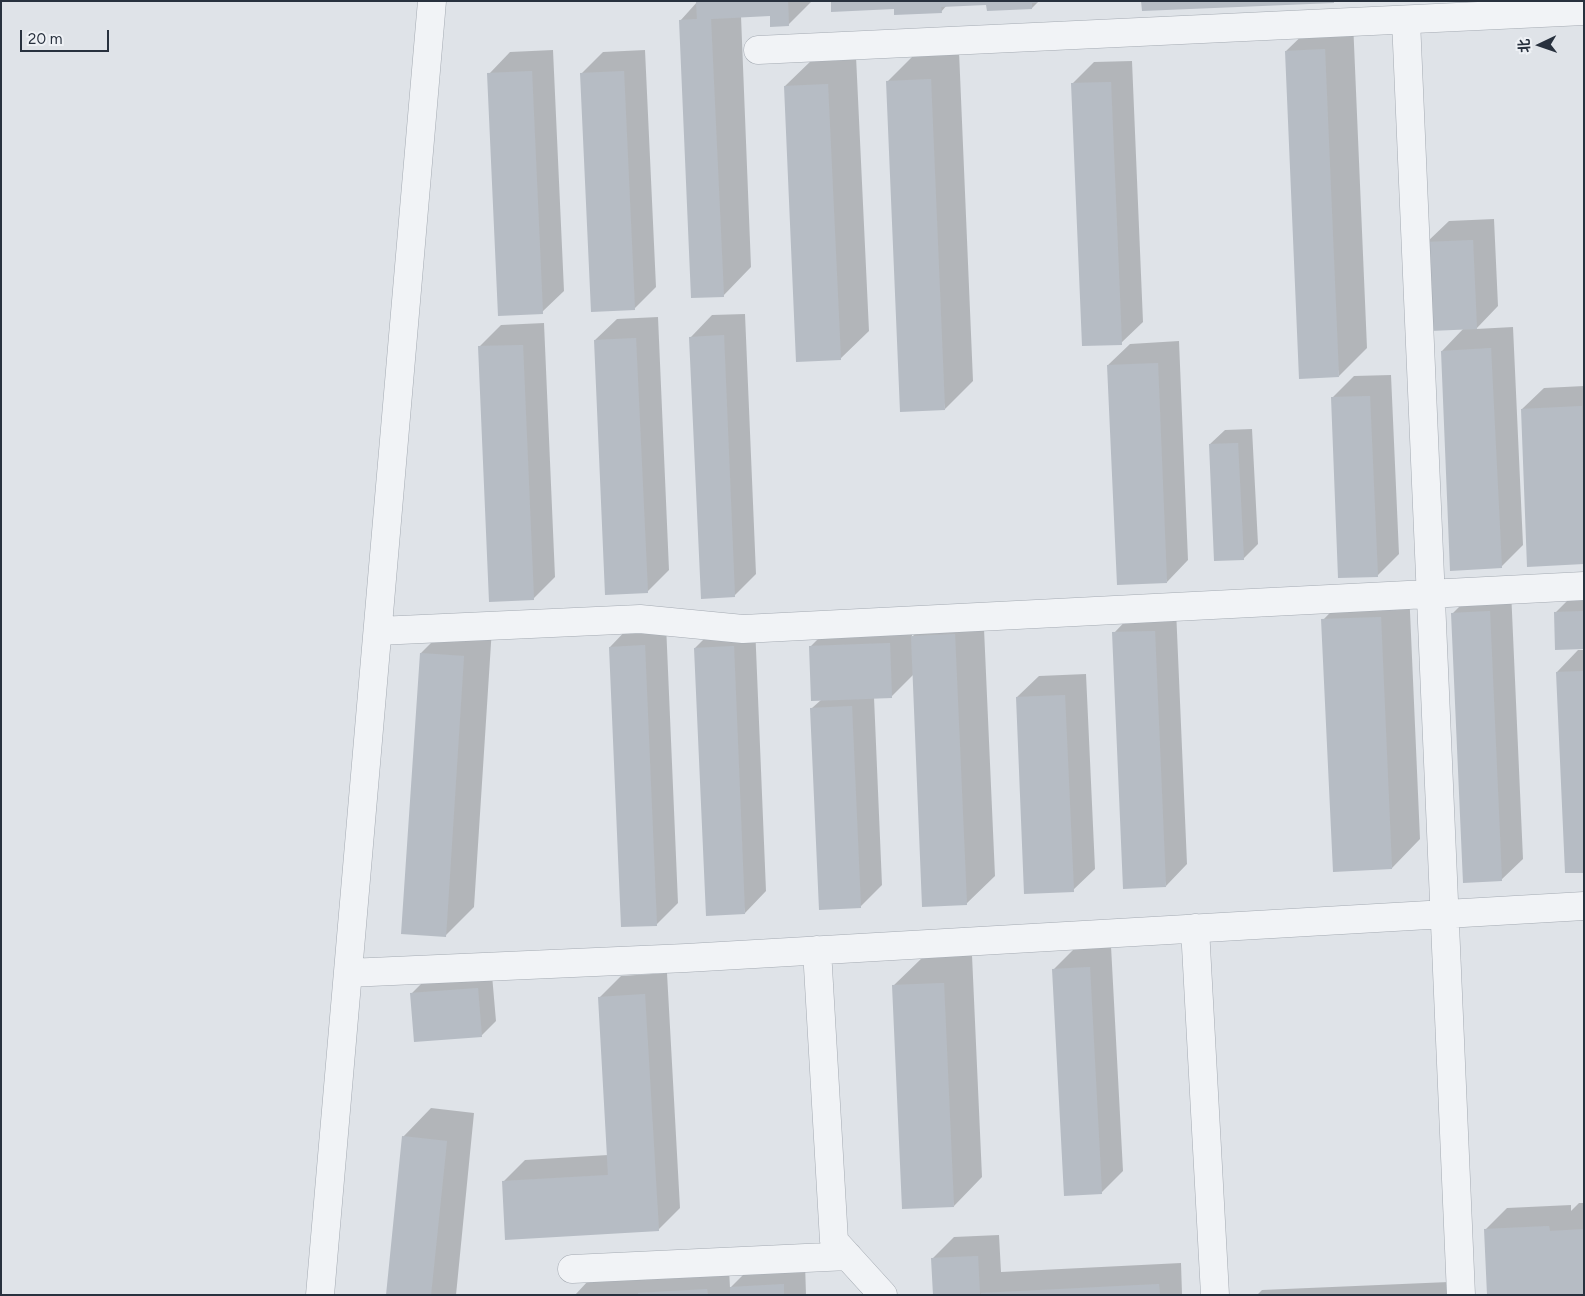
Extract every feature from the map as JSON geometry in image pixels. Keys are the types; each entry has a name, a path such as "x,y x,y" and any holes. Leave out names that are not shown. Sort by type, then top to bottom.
{"street":[{"path":"320,1295 432,1"},
{"path":"758,50 1390,14 1584,12"},
{"path":"1390,14 1429,594 1461,1295"},
{"path":"378,631 640,619 744,629 1584,586"},
{"path":"348,973 817,950 1584,906"},
{"path":"1195,928 1215,1295"},
{"path":"817,950 834,1241 882,1295"},
{"path":"572,1269 848,1256"}],"building":[{"path":"696,1 788,1 789,26 770,27 770,16 711,19 724,297 691,298 679,20 697,19"},
{"path":"831,1 1037,1 1037,3 1032,3 1032,9 987,11 986,5 941,7 942,13 894,15 894,9 831,12"},
{"path":"1141,1 1334,1 1334,3 1142,11"},
{"path":"1325,49 1339,377 1299,379 1285,51"},
{"path":"532,71 543,314 498,316 487,73"},
{"path":"624,71 635,310 591,312 580,73"},
{"path":"931,79 945,410 900,412 886,81"},
{"path":"1111,82 1122,345 1082,346 1071,83"},
{"path":"828,84 841,360 796,362 784,86"},
{"path":"1473,240 1477,329 1430,331 1426,242"},
{"path":"724,335 735,597 701,599 689,337"},
{"path":"636,338 648,593 605,595 594,340"},
{"path":"523,345 534,600 489,602 478,346"},
{"path":"1491,348 1502,568 1450,571 1441,351"},
{"path":"1158,363 1167,583 1117,585 1107,365"},
{"path":"1370,396 1378,577 1338,578 1331,397"},
{"path":"1582,406 1584,564 1527,567 1521,409"},
{"path":"1238,443 1244,560 1214,561 1209,444"},
{"path":"1490,611 1502,881 1463,883 1451,613"},
{"path":"1584,611 1584,649 1555,650 1554,612"},
{"path":"1381,617 1392,869 1333,872 1321,619"},
{"path":"1155,631 1166,887 1123,889 1112,632"},
{"path":"955,634 967,905 922,907 911,636"},
{"path":"890,643 892,698 811,701 809,646"},
{"path":"645,645 657,926 621,927 609,647"},
{"path":"734,646 745,914 706,916 694,648"},
{"path":"420,653 464,656 446,937 401,934"},
{"path":"1584,671 1584,873 1565,873 1556,672"},
{"path":"1065,695 1074,892 1024,894 1016,697"},
{"path":"852,706 861,908 819,910 810,708"},
{"path":"1090,967 1102,1194 1064,1196 1052,969"},
{"path":"944,983 954,1207 902,1209 892,985"},
{"path":"478,988 482,1037 414,1042 410,993"},
{"path":"645,994 659,1231 505,1240 502,1181 608,1175 598,997"},
{"path":"402,1136 447,1141 431,1295 386,1295"},
{"path":"1549,1226 1550,1231 1584,1229 1584,1295 1487,1295 1484,1229"},
{"path":"978,1256 980,1295 933,1295 931,1258"},
{"path":"784,1284 784,1295 730,1295 730,1287"},
{"path":"1159,1284 1160,1295 981,1295 981,1293"},
{"path":"707,1289 708,1295 638,1295 638,1293"}]}
